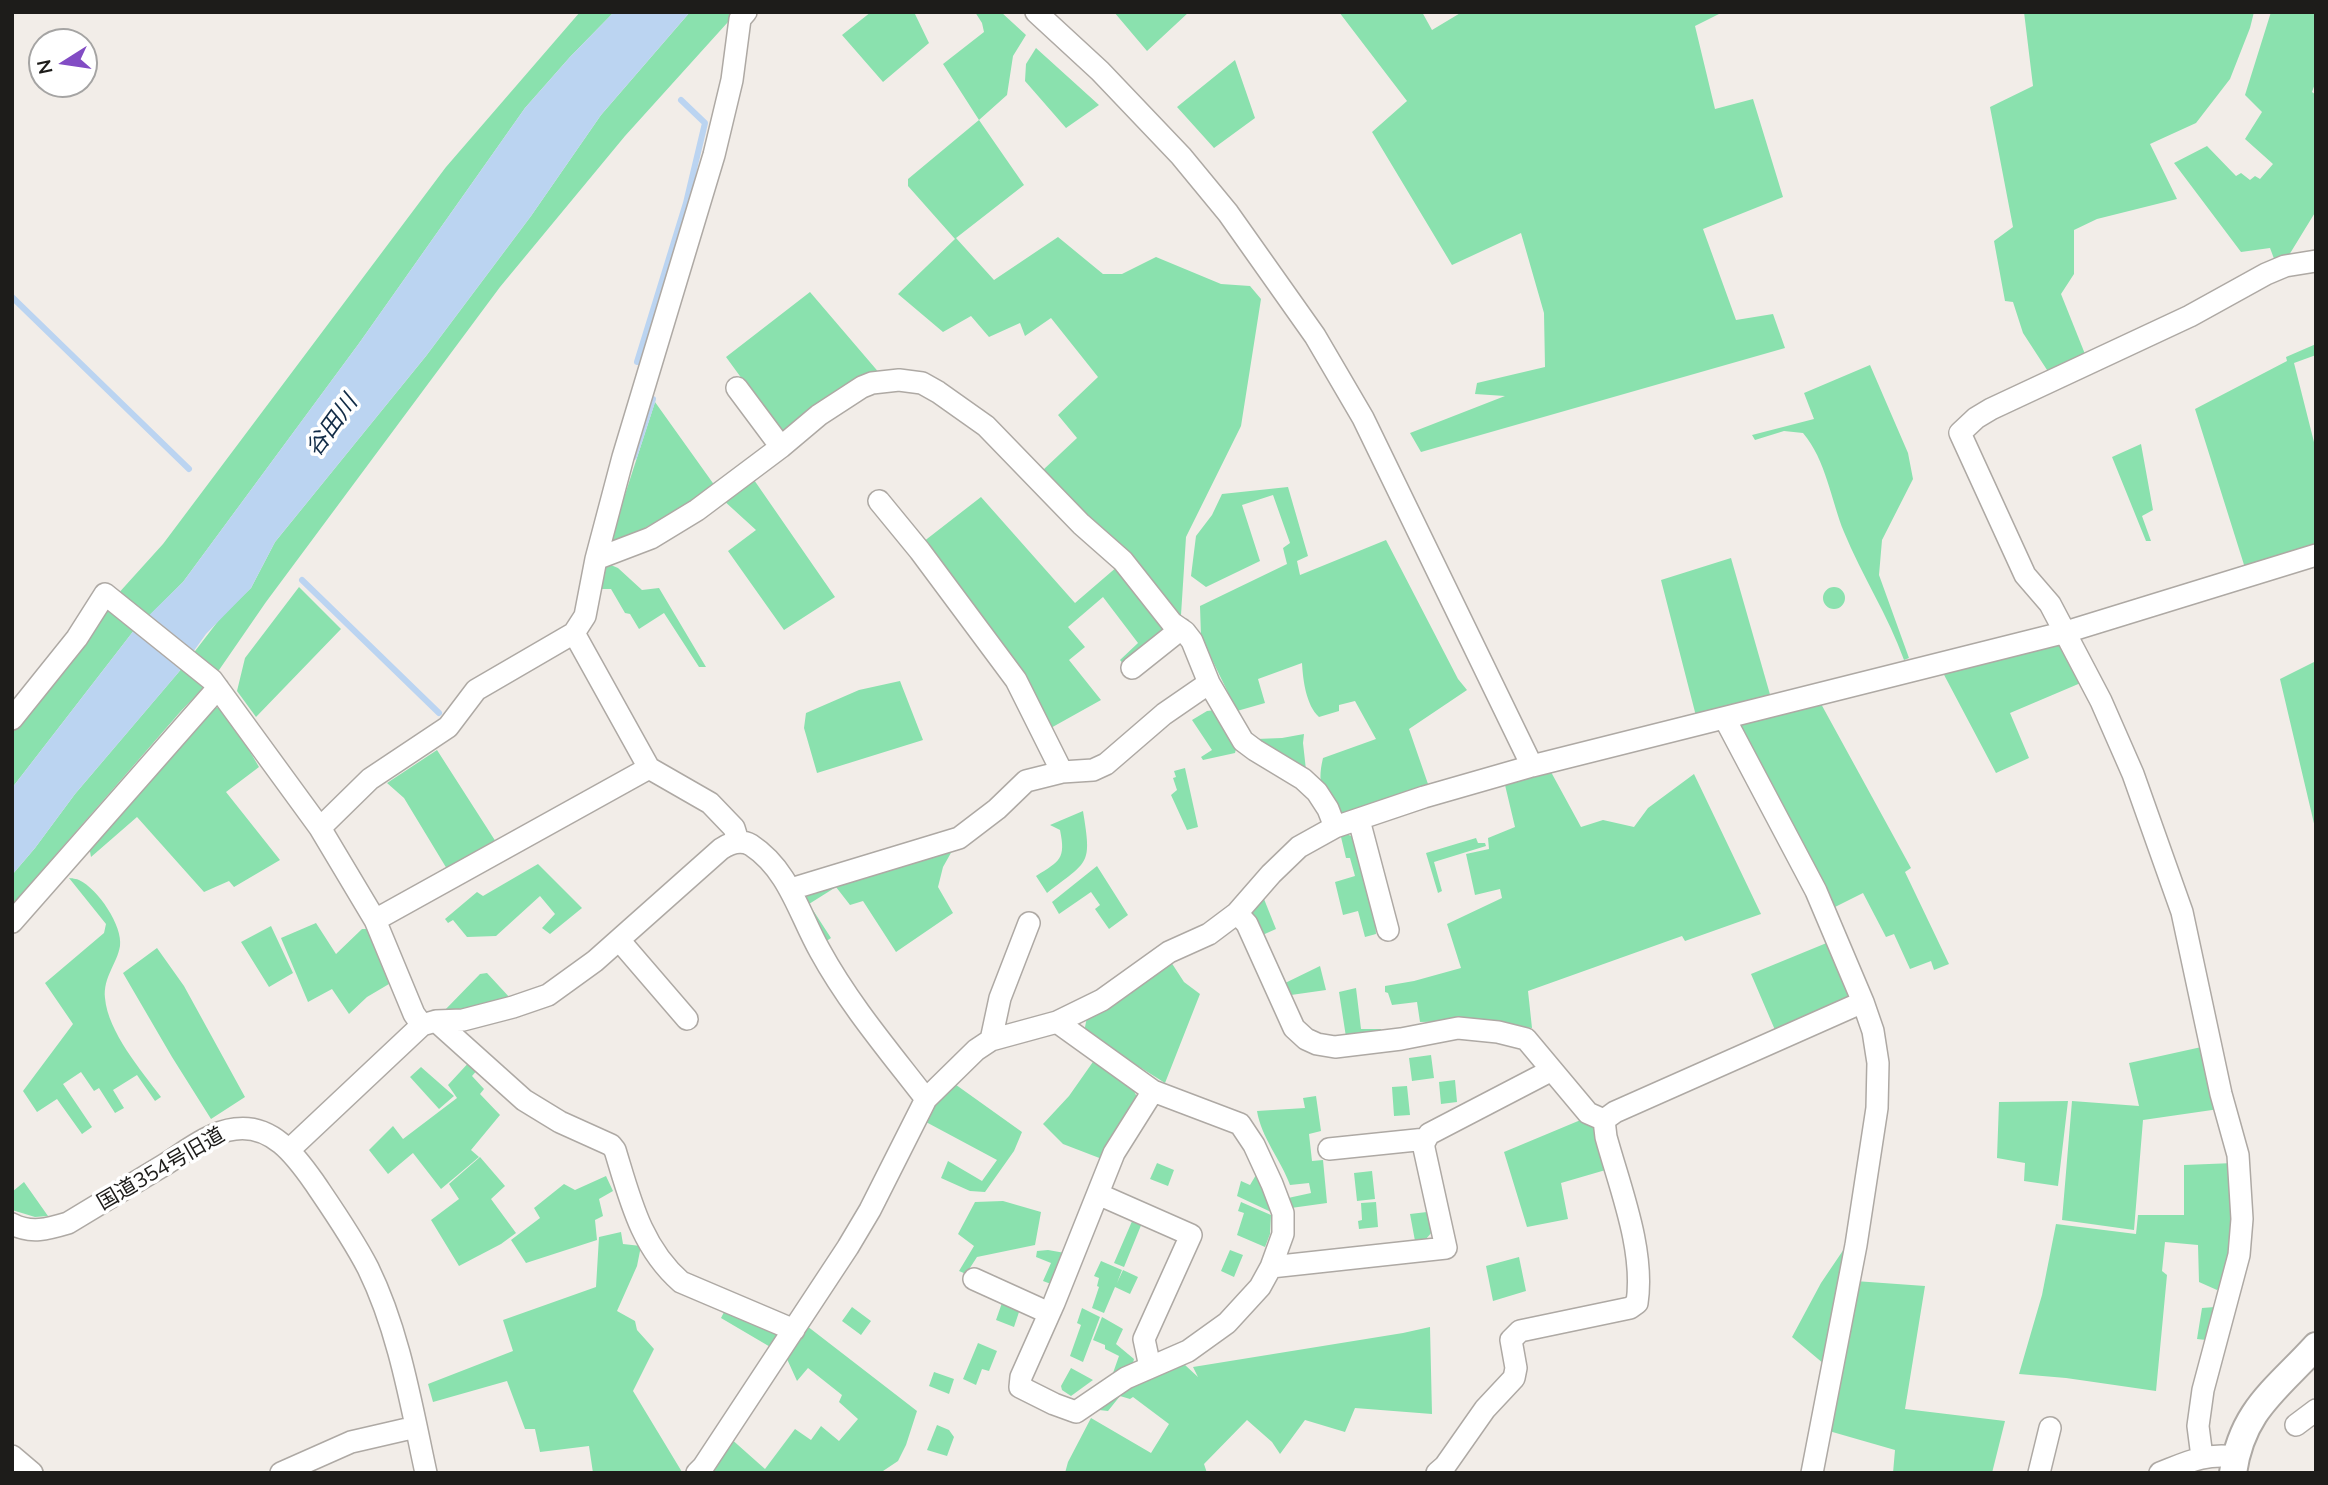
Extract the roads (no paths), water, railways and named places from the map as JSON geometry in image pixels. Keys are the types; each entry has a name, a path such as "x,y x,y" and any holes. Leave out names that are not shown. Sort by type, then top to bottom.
{"main road":[{"path":"2234,1465 2247,1424 2257,1408 2270,1391 2316,1346"}],"street":[{"path":"320,828 370,779 448,727 476,690 574,634 585,616 596,559 623,457 714,155 733,80 740,19 746,12"},
{"path":"1036,12 1100,71 1181,156 1228,213 1315,336 1363,418 1532,765"},
{"path":"2202,1457 2198,1426 2203,1390 2239,1255 2242,1219 2238,1155 2221,1094 2182,912 2133,774 2101,701 2067,632 2050,604 2025,575 1960,433 1991,408 2190,316 2247,283 2285,266 2316,261"},
{"path":"596,559 651,538 696,510 819,415 872,383 899,380 927,385 986,426 1081,524 1123,561 1172,623 1192,641 1209,682 1243,741 1303,779 1317,792 1335,827"},
{"path":"737,388 781,447"},
{"path":"878,501 920,551 1016,680 1062,772"},
{"path":"697,1473 870,1210 926,1099 976,1050 991,1040 1057,1022 1102,1000 1169,952 1209,934 1237,913 1299,847 1335,827 1423,797 1532,765 2067,632 2316,555"},
{"path":"12,719 77,638 105,594 215,684 320,828 375,920 414,1014 429,1023 524,1100 560,1122 611,1145 615,1150 638,1223 650,1246 681,1282 793,1330"},
{"path":"1132,668 1181,629"},
{"path":"574,634 649,768 710,803 734,828 738,841"},
{"path":"792,889 959,838 997,809 1026,781 1062,772 1093,770 1106,764 1164,714 1209,682"},
{"path":"12,922 215,684"},
{"path":"1725,719 1816,891 1863,1002 1873,1031 1878,1063 1877,1108 1856,1245 1812,1473"},
{"path":"375,920 649,768"},
{"path":"1359,820 1388,930"},
{"path":"289,1150 429,1023 463,1020 548,995 595,961 721,849 738,841 750,845 764,856 792,889 820,951 871,1029 926,1099"},
{"path":"1237,913 1247,924 1293,1028 1306,1040 1317,1045 1335,1047 1401,1039 1458,1028 1498,1032 1526,1039 1588,1113 1604,1120"},
{"path":"991,1040 1000,998 1029,923"},
{"path":"619,940 687,1019"},
{"path":"1604,1120 1615,1112 1692,1076 1863,1002"},
{"path":"1057,1022 1153,1091 1240,1124 1254,1145 1283,1213 1283,1234 1271,1267 1260,1287 1227,1323 1188,1351 1126,1378 1076,1412 1020,1387 1021,1377 1114,1153 1153,1091"},
{"path":"1271,1267 1446,1248 1424,1148 1426,1139 1429,1134 1552,1070"},
{"path":"1437,1473 1445,1466 1485,1409 1514,1378 1516,1368 1511,1340 1520,1331 1630,1308 1637,1303 1640,1283 1638,1255 1606,1137 1604,1120"},
{"name":"国道354号旧道","path":"12,1224 34,1231 68,1223 201,1142 230,1129 258,1130 279,1141 302,1166 345,1227 369,1270 388,1317 426,1473"},
{"path":"1329,1149 1426,1139"},
{"path":"1098,1194 1191,1236 1144,1339 1150,1367"},
{"path":"974,1279 1049,1313"},
{"path":"2296,1425 2316,1410"},
{"path":"281,1473 351,1442 416,1427"},
{"path":"2039,1473 2050,1428"},
{"path":"2160,1473 2202,1457 2216,1455 2234,1465"},
{"path":"12,1456 32,1473"}],"water":[{"name":"谷田川","path":"614,12 690,12 601,115 531,216 426,356 275,542 251,588 206,634 178,673 75,794 12,875 12,788 135,629 183,582 360,342 525,108"}],"waterway":[{"path":"637,362 686,203 705,123 681,100"},
{"path":"12,297 189,469"},
{"path":"634,457 653,399"},
{"path":"302,580 439,713"}]}
